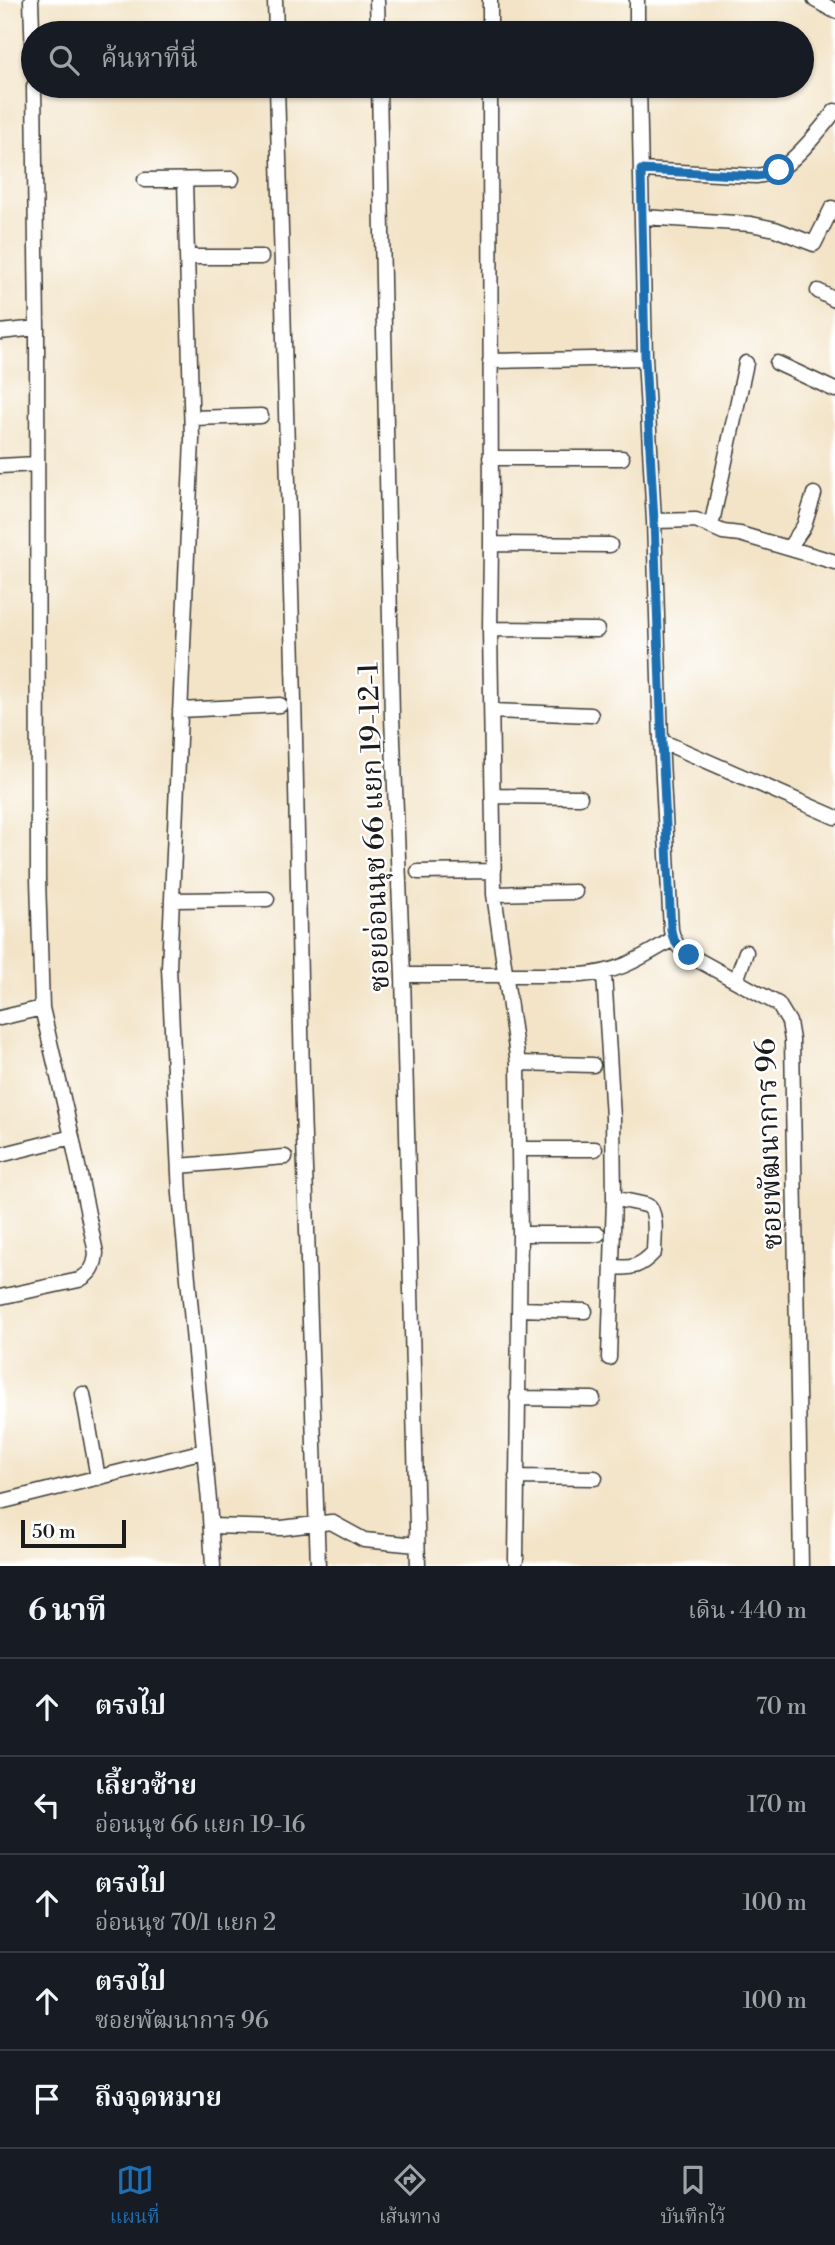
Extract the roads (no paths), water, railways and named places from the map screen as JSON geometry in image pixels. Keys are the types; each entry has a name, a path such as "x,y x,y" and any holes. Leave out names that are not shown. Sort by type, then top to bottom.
{"street":[{"path":"32,0 32,21"},
{"path":"275,0 276,21"},
{"path":"377,0 378,21"},
{"path":"490,0 490,21"},
{"path":"637,0 637,21"},
{"path":"815,0 835,11"},
{"path":"0,1297 79,1280 90,1274 96,1253 42,1008 38,879 34,98"},
{"path":"277,98 302,1077 318,1566"},
{"name":"ซอยอ่อนนุช 66 แยก 19-12-1","path":"379,98 392,717 403,975 418,1566"},
{"path":"490,98 490,629 494,894 517,1063 519,1149 516,1560"},
{"path":"403,975 604,974 624,967 673,939 645,358 639,98"},
{"path":"641,170 756,176 770,174 779,170 817,134 835,111"},
{"path":"145,180 232,179"},
{"path":"185,180 192,418 169,968 179,1166 214,1566"},
{"path":"643,217 751,224 775,229 814,244 832,208"},
{"path":"187,257 261,257"},
{"path":"818,291 835,300"},
{"path":"0,332 37,328"},
{"path":"491,361 645,358"},
{"path":"711,527 746,363"},
{"path":"777,363 835,390"},
{"path":"192,418 261,416"},
{"path":"490,458 622,458"},
{"path":"0,466 37,464"},
{"path":"789,548 804,526 814,494"},
{"path":"654,521 696,520 723,532 740,534 835,562"},
{"path":"491,544 610,545"},
{"path":"490,629 597,630"},
{"path":"180,710 280,705"},
{"path":"492,711 591,715"},
{"path":"662,741 835,817"},
{"path":"493,796 580,797"},
{"path":"418,872 494,871"},
{"path":"494,894 575,892"},
{"path":"172,900 267,899"},
{"name":"ซอยพัฒนาการ 96","path":"673,939 678,947 689,955 778,1004 789,1022 792,1040 801,1566"},
{"path":"736,981 746,952"},
{"path":"604,974 613,1117 614,1198 609,1358"},
{"path":"0,1018 42,1008"},
{"path":"517,1063 593,1065"},
{"path":"0,1155 72,1137"},
{"path":"519,1149 595,1149"},
{"path":"179,1166 285,1157"},
{"path":"612,1266 636,1267 654,1252 653,1212 649,1206 614,1198"},
{"path":"520,1234 598,1234"},
{"path":"519,1309 585,1311"},
{"path":"83,1394 98,1478"},
{"path":"517,1398 593,1399"},
{"path":"0,1502 204,1451"},
{"path":"516,1477 596,1478"},
{"path":"211,1525 282,1528 331,1522 364,1541 418,1545"}]}
